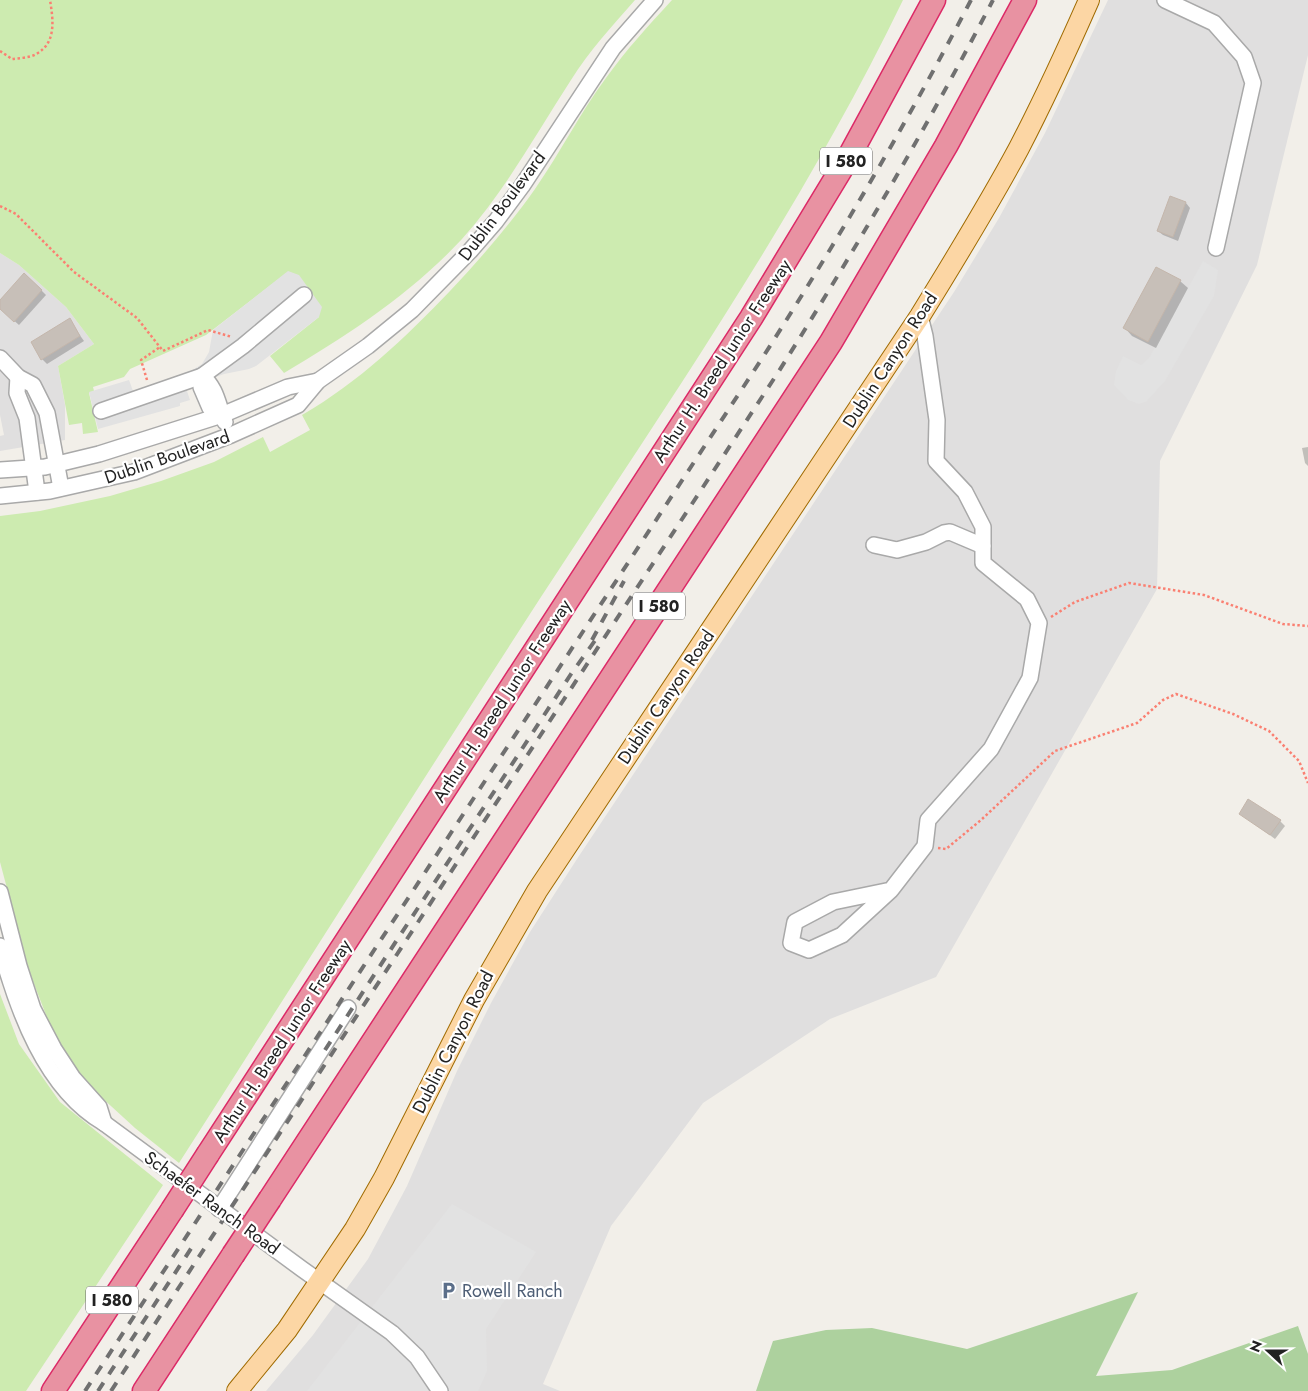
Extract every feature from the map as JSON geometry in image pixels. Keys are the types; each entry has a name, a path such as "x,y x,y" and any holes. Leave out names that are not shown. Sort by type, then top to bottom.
{"highway":[{"name":"Arthur H. Breed Junior Freeway","path":"53,1391 756,311 851,153 934,0"},
{"name":"I 580","path":"144,1391 816,366 918,196 1025,0"}],"main road":[{"name":"Dublin Canyon Road","path":"237,1391 286,1330 355,1229 374,1196 474,1000 537,891 920,316 973,231 1019,148 1089,0"}],"street":[{"name":"Dublin Boulevard","path":"0,496 61,488 134,472 230,435 298,405 318,381 356,355 396,323 470,251 496,221 522,186 613,48 655,0"},
{"path":"1165,0 1214,23 1244,57 1253,82 1216,248"},
{"path":"101,411 202,376 248,342 304,294"},
{"path":"891,890 833,902 795,922 791,943 809,950 842,935 891,890 925,846 928,820 991,749 1030,678 1040,623 1027,599 983,563 983,527 965,492 936,461 938,420 920,316"},
{"path":"0,358 18,377 33,385 47,413 61,488"},
{"path":"202,376 201,387 210,408 222,415 230,435"},
{"path":"18,377 17,393 27,418 37,492"},
{"name":"Dublin Boulevard","path":"0,470 34,468 57,464 115,450 222,415 288,386 318,381"},
{"path":"874,545 897,550 926,542 950,532 983,546"},
{"name":"Schaefer Ranch Road","path":"0,892 19,966 33,1009 54,1049 73,1078 98,1107 104,1123"},
{"name":"Schaefer Ranch Road","path":"0,946 11,986 24,1022 44,1060 64,1088 90,1115 104,1123 219,1209 382,1325 401,1341 424,1366 440,1391"},
{"path":"219,1209 349,1009"}],"path":[{"path":"0,51 12,59 36,55 49,43 53,24 50,0"},
{"path":"0,206 16,214 74,272 137,318 163,351 208,330 248,342"},
{"path":"151,393 141,360 160,347"},
{"path":"1040,623 1075,602 1129,582 1204,595 1283,624 1308,626"},
{"path":"925,846 946,849 982,820 1055,751 1137,723 1163,700 1176,694 1233,714 1270,731 1299,762 1308,783"}],"shaded area":[{"path":"1108,0 1308,0 1308,55 1257,265 1160,461 1157,589 936,977 830,1019 703,1103 611,1226 543,1384 560,1391 266,1391 313,1335 368,1259 407,1186 457,1071 491,1003 530,932 954,292 999,218 1045,133"},
{"path":"0,253 19,265 66,307 94,344 58,366 65,405 65,440 0,451 0,436 4,435 0,415"},
{"path":"1203,261 1218,270 1214,296 1165,381 1147,401 1139,404 1128,400 1114,385 1116,371 1123,356 1141,365 1149,358"},
{"path":"288,271 299,275 322,307 319,317 256,366 224,374 186,388 190,400 180,403 180,406 98,429 89,392 129,380 133,391 191,371 202,364 209,352 213,330"},
{"name":"Rowell Ranch","path":"452,1204 536,1252 486,1329 487,1371 478,1391 307,1391"}],"green space":[{"path":"0,0 635,0 578,69 520,162 478,221 442,259 400,296 332,344 284,373 270,356 319,317 288,272 206,335 130,369 124,377 93,387 94,391 89,393 98,432 83,434 82,423 69,425 58,366 94,344 66,307 19,265 0,253"},
{"path":"672,0 903,0 821,155 731,306 539,600 179,1163 135,1128 88,1085 65,1053 48,1020 29,971 0,862 0,516 40,511 110,496 161,481 214,462 263,437 270,452 310,430 302,415 362,374 416,326 494,242 535,189 606,78 646,28"},
{"path":"0,994 19,1044 60,1102 163,1185 26,1391 0,1391"},
{"path":"1138,1292 1096,1376 1172,1370 1298,1326 1308,1354 1308,1391 756,1391 773,1341 826,1330 872,1328 967,1349"}],"building":[{"path":"1170,196 1186,202 1173,237 1157,231"},
{"path":"1156,267 1181,280 1148,342 1123,328"},
{"path":"24,273 42,290 14,322 0,309 0,300"},
{"path":"70,318 80,336 41,360 31,342"},
{"path":"1248,799 1281,820 1270,835 1239,814"}],"railway":[{"path":"85,1391 761,360 870,182 922,92 971,0"},
{"path":"111,1391 779,371 890,188 993,0"},
{"path":"592,640 624,581"},
{"path":"325,1050 571,674 599,635"},
{"path":"98,1391 194,1244"}],"place":[{"name":"Rowell Ranch","path":"448,1291"}]}
